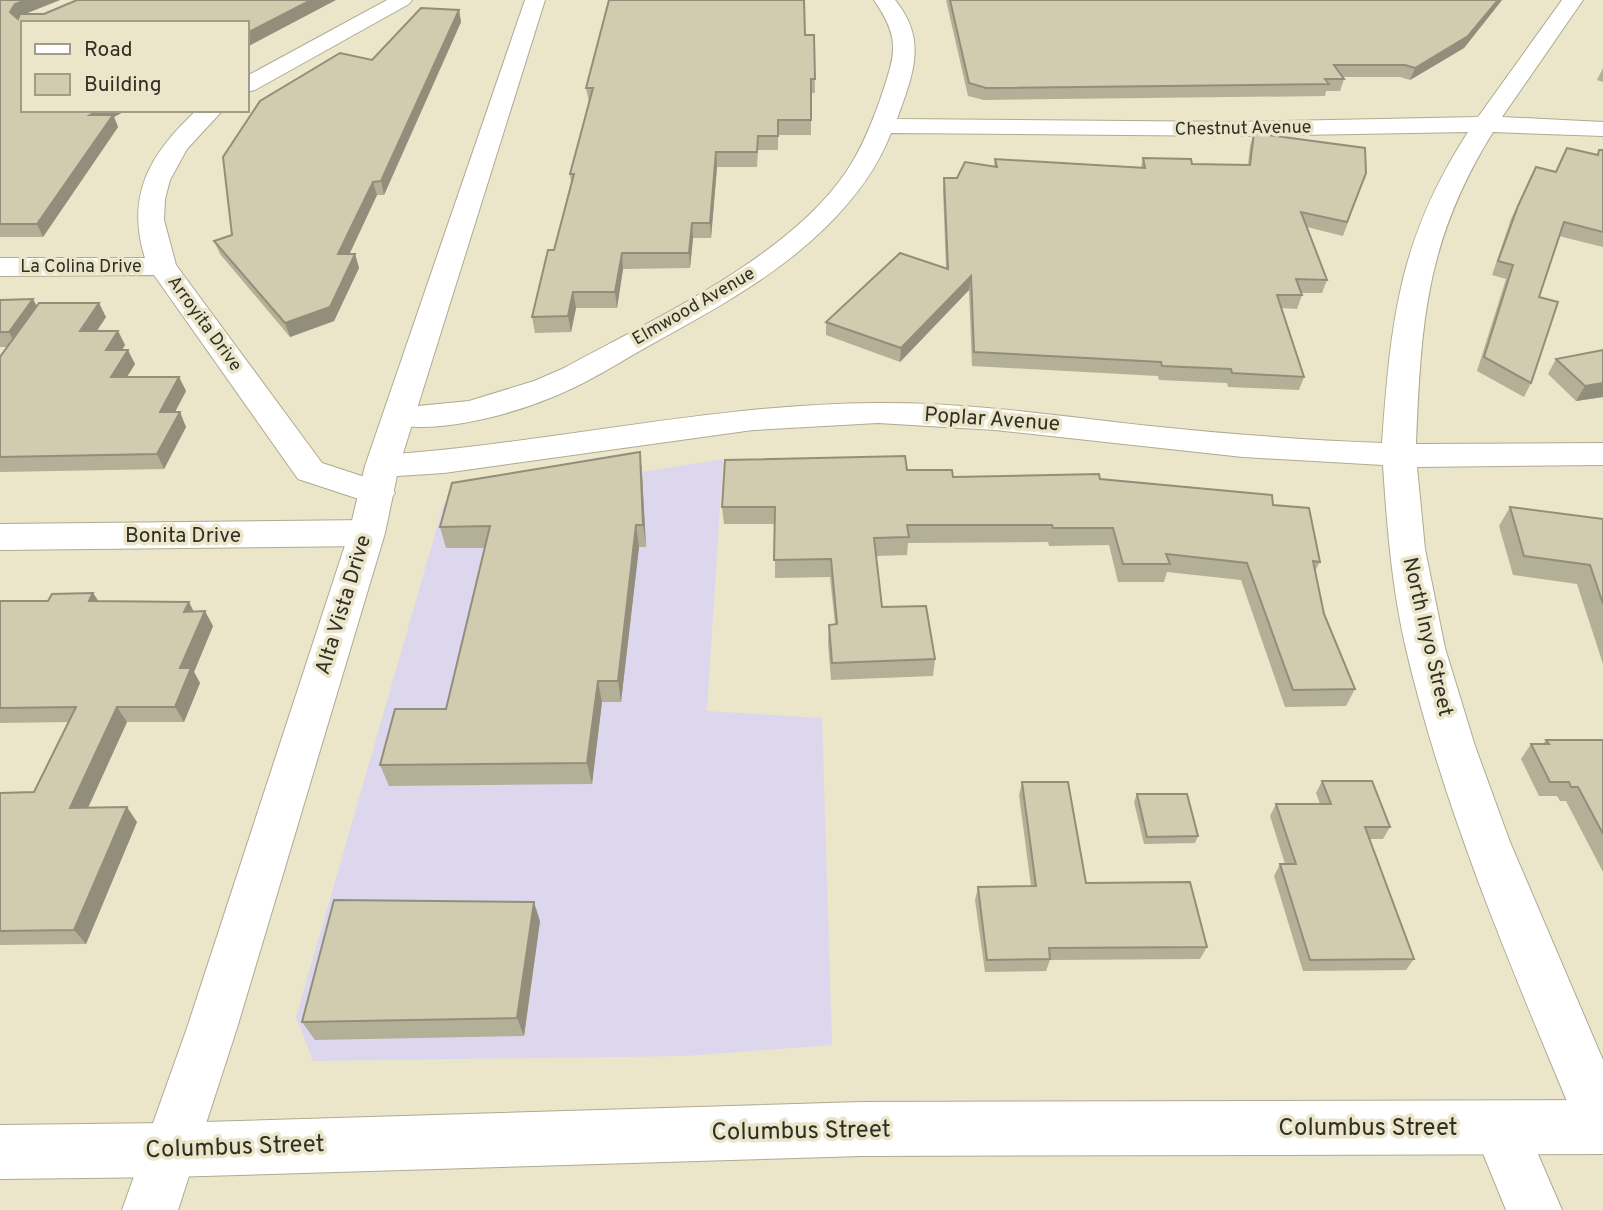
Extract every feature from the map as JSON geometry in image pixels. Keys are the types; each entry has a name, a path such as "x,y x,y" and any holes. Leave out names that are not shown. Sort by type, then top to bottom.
{"street":[{"path":"248,84 402,0"},
{"name":"Alta Vista Drive","path":"150,1210 212,1028 367,533 399,416 536,0"},
{"name":"Elmwood Avenue","path":"399,416 457,413 548,387 712,300 766,265 809,229 843,194 859,172 883,126 906,57 906,38 900,21 884,0"},
{"name":"North Inyo Street","path":"1573,0 1470,146 1441,204 1422,254 1409,312 1400,379 1398,457 1405,543 1419,620 1451,739 1498,865 1603,1125"},
{"name":"Arroyita Drive","path":"209,112 170,154 154,184 148,213 151,242 162,266 310,471 380,480"},
{"name":"Chestnut Avenue","path":"883,126 1237,129 1485,124 1603,129"},
{"name":"La Colina Drive","path":"0,267 162,266"},
{"name":"Poplar Avenue","path":"380,480 443,464 694,424 875,412 979,417 1190,441 1398,457 1514,458 1603,454"},
{"name":"Bonita Drive","path":"0,537 367,533"},
{"name":"Columbus Street","path":"0,1152 170,1150 862,1129 1500,1129 1603,1125"},
{"path":"1500,1129 1534,1210"}],"shaded area":[{"path":"723,459 707,711 822,718 832,1045 685,1056 313,1061 296,1017 444,503"}],"building":[{"path":"0,0 26,0 15,4 10,12 18,19 20,14 44,14 77,0 311,0 248,32 248,21 21,21 21,112 95,112 90,115 113,115 37,224 0,224"},
{"path":"609,0 804,0 805,35 814,35 815,79 811,79 811,120 778,120 778,136 758,136 757,152 716,152 710,223 692,223 689,253 622,253 615,292 573,292 568,316 532,317 548,250 554,250 574,174 570,174 593,88 586,88"},
{"path":"950,0 1498,0 1468,36 1415,68 1405,65 1334,65 1344,79 1325,79 1329,84 986,88 969,83"},
{"path":"421,8 459,10 381,181 373,182 338,254 355,254 330,307 285,323 214,241 232,235 223,157 260,101 340,53 372,60"},
{"path":"1254,133 1365,148 1366,173 1347,222 1301,212 1327,280 1296,279 1302,295 1277,295 1304,377 1232,373 1231,369 1162,366 1161,362 974,352 971,276 901,348 826,322 900,253 948,269 944,178 957,178 965,162 997,167 995,159 1145,168 1143,158 1191,159 1192,164 1250,165"},
{"path":"1567,148 1598,155 1599,150 1603,150 1603,232 1564,222 1539,297 1558,302 1531,383 1484,357 1513,265 1498,261 1536,167 1556,172"},
{"path":"33,299 9,332 0,332 0,300"},
{"path":"39,303 99,303 80,331 118,331 106,350 128,350 111,377 179,377 160,412 180,412 157,454 0,457 0,357"},
{"path":"1603,350 1603,383 1585,386 1556,359"},
{"path":"640,452 643,525 636,525 618,681 598,681 587,763 380,765 395,709 446,709 490,526 440,527 452,483"},
{"path":"905,456 907,470 952,470 953,477 1099,474 1100,479 1272,495 1273,505 1309,508 1320,562 1313,561 1324,614 1355,689 1293,690 1247,563 1166,554 1170,564 1123,564 1113,528 1053,528 1052,525 907,525 909,537 874,538 882,607 926,606 935,659 832,663 829,625 837,624 831,559 774,560 775,507 722,507 725,460"},
{"path":"1510,507 1603,519 1603,604 1590,565 1524,556"},
{"path":"93,593 89,601 189,602 184,612 205,611 180,668 191,668 175,707 117,707 70,808 127,807 74,930 0,931 0,793 34,792 76,707 0,708 0,601 48,601 52,594"},
{"path":"1546,740 1603,740 1603,834 1578,787 1571,787 1569,782 1550,782 1531,744 1549,744"},
{"path":"1322,781 1372,781 1390,827 1365,827 1414,959 1310,960 1280,864 1296,864 1276,804 1331,804"},
{"path":"1022,782 1068,782 1086,883 1190,882 1207,947 1049,948 1050,959 987,960 978,887 1036,886"},
{"path":"1137,794 1187,794 1198,836 1147,837"},
{"path":"334,900 534,902 517,1018 302,1022"}]}
